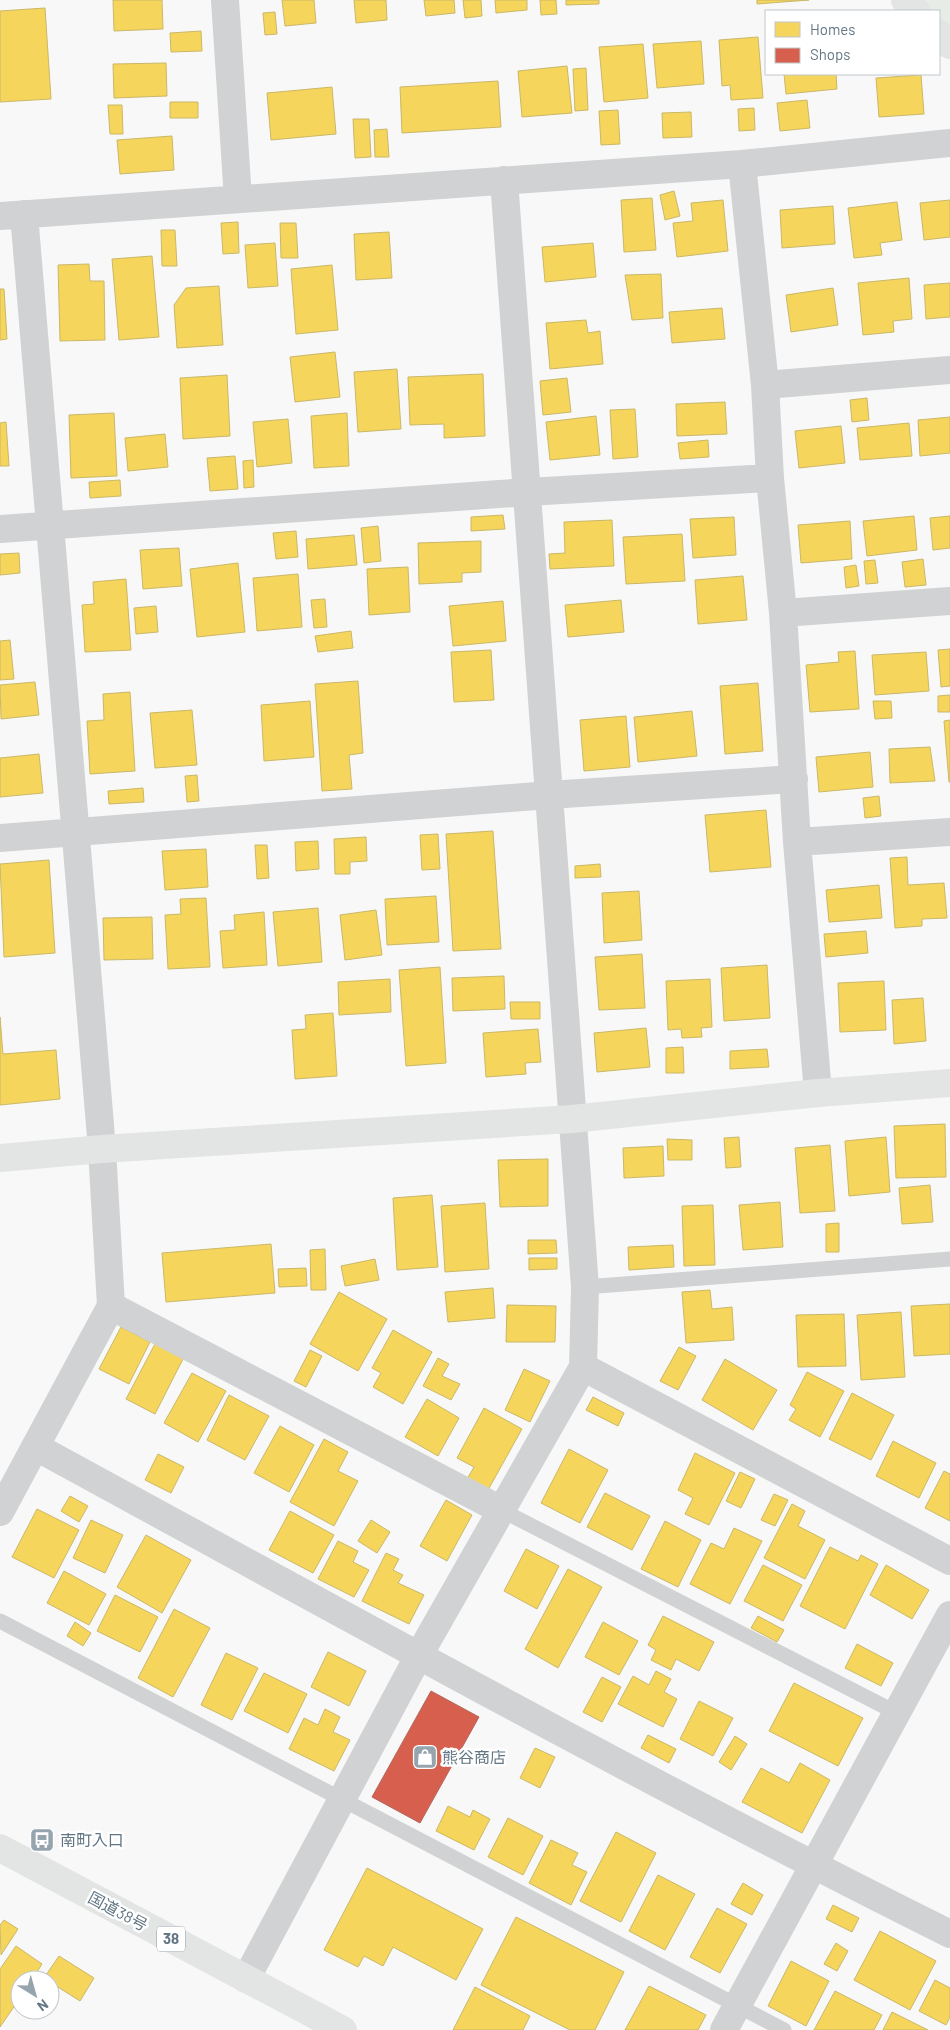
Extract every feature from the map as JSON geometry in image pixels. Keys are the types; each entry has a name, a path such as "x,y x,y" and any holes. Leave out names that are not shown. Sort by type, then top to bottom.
{"main road":[{"path":"905,0 915,10"},
{"path":"940,35 950,45"},
{"path":"0,1158 102,1149 572,1119 818,1093 950,1083"},
{"name":"国道38号","path":"0,1848 343,2030"}],"street":[{"path":"225,0 238,198"},
{"path":"0,1512 111,1306 102,1149 50,526 12,215 742,164 950,142"},
{"path":"742,164 765,386 770,478 783,613 797,842 818,1093"},
{"path":"246,1979 419,1655 583,1367 585,1287 504,180"},
{"path":"765,386 950,370"},
{"path":"0,529 528,492 770,478"},
{"path":"783,613 950,601"},
{"path":"0,838 549,794 794,779"},
{"path":"797,842 950,832"},
{"path":"111,1306 501,1510"},
{"path":"583,1367 950,1561"},
{"path":"36,1447 419,1655 814,1866 950,1934"},
{"path":"724,2030 950,1615"}],"lane":[{"path":"585,1287 950,1259"},
{"path":"501,1510 896,1713"},
{"path":"0,1621 784,2030"}],"shaded area":[{"path":"905,0 950,0 950,45 940,35 940,10 915,10"}],"building: Homes":[{"path":"113,0 162,0 163,29 114,31"},
{"path":"282,0 314,0 316,23 285,26"},
{"path":"354,0 386,0 387,20 356,23"},
{"path":"424,0 454,0 455,13 426,16"},
{"path":"463,0 481,0 482,16 465,18"},
{"path":"495,0 527,0 527,10 496,13"},
{"path":"540,0 556,0 557,14 541,15"},
{"path":"566,0 599,0 599,4 566,5"},
{"path":"757,0 809,0 757,4"},
{"path":"45,8 51,99 0,102 0,11"},
{"path":"275,12 277,34 265,35 263,13"},
{"path":"201,31 202,51 171,52 170,33"},
{"path":"758,37 763,98 731,100 730,85 722,86 719,40"},
{"path":"701,41 704,84 657,88 653,44"},
{"path":"643,44 648,98 604,102 599,47"},
{"path":"166,63 167,96 114,98 113,64"},
{"path":"567,66 572,113 522,117 518,71"},
{"path":"586,68 588,110 575,111 573,69"},
{"path":"784,75 836,75 837,89 786,94"},
{"path":"921,75 924,114 879,117 876,78"},
{"path":"498,81 501,127 402,133 400,87"},
{"path":"332,87 336,134 271,140 267,93"},
{"path":"807,100 810,128 780,131 777,103"},
{"path":"170,102 198,102 198,118 170,118"},
{"path":"108,105 122,105 123,134 110,134"},
{"path":"754,108 755,130 739,131 738,109"},
{"path":"618,110 620,144 601,145 599,111"},
{"path":"691,112 692,137 663,138 662,113"},
{"path":"353,119 369,119 371,157 355,158"},
{"path":"387,129 389,157 375,157 374,130"},
{"path":"172,136 174,170 120,174 117,140"},
{"path":"674,191 680,216 665,220 660,195"},
{"path":"652,198 656,250 624,252 621,200"},
{"path":"723,200 728,251 677,257 673,223 693,221 691,203"},
{"path":"950,200 950,237 924,240 920,203"},
{"path":"897,202 902,240 880,243 882,255 854,258 848,208"},
{"path":"833,206 835,244 782,248 780,210"},
{"path":"238,222 239,253 223,254 221,223"},
{"path":"280,223 296,223 298,258 281,258"},
{"path":"161,230 175,230 177,266 162,266"},
{"path":"389,232 392,278 356,280 354,234"},
{"path":"275,243 278,286 248,288 245,245"},
{"path":"593,243 596,277 545,282 542,247"},
{"path":"152,256 159,337 119,340 112,259"},
{"path":"89,264 90,281 104,281 105,340 60,341 58,265"},
{"path":"332,265 338,330 296,334 291,269"},
{"path":"661,274 663,318 632,320 625,275"},
{"path":"909,278 912,319 893,321 894,332 863,335 858,283"},
{"path":"950,283 950,317 926,319 924,285"},
{"path":"219,286 223,345 177,348 174,305 186,288"},
{"path":"833,288 838,325 791,332 786,295"},
{"path":"0,289 4,289 7,339 0,340"},
{"path":"722,308 725,339 672,343 669,312"},
{"path":"586,320 588,333 600,331 603,364 550,369 546,323"},
{"path":"335,352 340,397 295,402 290,357"},
{"path":"397,369 401,429 358,432 354,372"},
{"path":"483,374 485,436 444,438 444,424 410,425 408,377"},
{"path":"227,375 230,436 183,439 180,378"},
{"path":"567,378 571,412 543,415 540,381"},
{"path":"867,398 869,420 852,422 850,400"},
{"path":"725,402 727,434 677,436 676,404"},
{"path":"635,409 638,457 613,459 610,410"},
{"path":"114,413 117,476 71,478 69,415"},
{"path":"347,413 349,466 314,468 311,416"},
{"path":"596,416 600,455 550,460 546,422"},
{"path":"950,417 950,453 920,456 918,420"},
{"path":"288,419 292,463 257,467 253,422"},
{"path":"6,422 9,466 0,466 0,423"},
{"path":"909,423 912,456 860,460 857,428"},
{"path":"841,426 845,463 799,468 795,431"},
{"path":"165,434 168,467 128,471 125,438"},
{"path":"708,440 709,457 680,459 678,443"},
{"path":"235,456 238,489 210,491 207,458"},
{"path":"253,460 254,487 244,488 243,461"},
{"path":"120,480 121,496 90,498 89,482"},
{"path":"503,515 505,529 471,531 471,517"},
{"path":"914,516 917,550 867,556 863,521"},
{"path":"950,516 950,548 933,550 930,518"},
{"path":"734,517 736,555 693,558 690,519"},
{"path":"612,520 614,566 550,569 549,554 565,553 564,522"},
{"path":"850,521 852,559 801,563 798,525"},
{"path":"378,526 381,561 364,563 361,528"},
{"path":"296,531 298,557 276,559 273,533"},
{"path":"682,534 685,581 626,584 623,537"},
{"path":"354,535 357,565 308,569 306,539"},
{"path":"481,541 481,572 462,573 462,582 419,584 418,543"},
{"path":"179,548 182,586 143,589 140,550"},
{"path":"19,553 20,573 0,575 0,554"},
{"path":"923,559 926,585 905,587 902,562"},
{"path":"875,560 878,583 866,584 864,561"},
{"path":"238,563 245,632 197,637 190,569"},
{"path":"856,565 859,586 846,588 844,567"},
{"path":"408,567 410,612 369,615 367,569"},
{"path":"298,574 302,627 257,631 253,578"},
{"path":"743,576 747,620 698,624 695,580"},
{"path":"126,579 131,650 85,652 82,605 94,604 93,582"},
{"path":"325,599 327,627 314,628 311,600"},
{"path":"621,600 624,632 568,637 565,605"},
{"path":"503,601 506,641 453,646 449,606"},
{"path":"156,606 158,632 136,634 134,608"},
{"path":"351,631 353,648 318,652 315,636"},
{"path":"10,640 14,679 0,680 0,641"},
{"path":"950,649 950,686 941,687 938,650"},
{"path":"491,650 494,700 454,702 451,652"},
{"path":"855,651 859,709 810,712 806,665 839,662 838,652"},
{"path":"926,652 929,691 875,695 872,655"},
{"path":"358,681 363,753 349,755 352,789 322,791 315,684"},
{"path":"35,682 39,715 1,719 0,685"},
{"path":"758,683 763,751 725,754 720,686"},
{"path":"130,692 135,771 90,774 87,721 104,720 103,694"},
{"path":"950,695 950,712 938,712 938,696"},
{"path":"310,701 314,757 264,761 261,705"},
{"path":"873,701 891,701 892,718 875,719"},
{"path":"192,710 197,765 155,768 150,713"},
{"path":"692,711 697,756 638,762 634,717"},
{"path":"626,716 630,767 584,771 580,720"},
{"path":"950,720 950,782 949,782 944,721"},
{"path":"930,747 935,781 890,783 889,749"},
{"path":"870,752 873,787 819,792 816,757"},
{"path":"39,754 43,793 0,797 0,758"},
{"path":"197,775 199,801 187,802 185,776"},
{"path":"143,788 144,802 109,804 108,791"},
{"path":"879,796 881,816 865,818 863,798"},
{"path":"766,810 771,867 710,872 705,815"},
{"path":"493,831 501,949 453,951 446,834"},
{"path":"438,834 440,869 422,870 420,835"},
{"path":"366,837 367,861 350,862 350,874 335,874 334,839"},
{"path":"318,841 319,869 296,871 295,842"},
{"path":"255,845 267,845 269,878 257,879"},
{"path":"206,849 208,887 165,890 162,851"},
{"path":"907,857 908,885 944,883 947,918 922,919 922,926 895,928 890,858"},
{"path":"49,860 55,953 4,957 0,864"},
{"path":"600,864 601,877 575,878 575,866"},
{"path":"879,885 882,918 829,922 826,890"},
{"path":"639,891 642,940 604,943 602,893"},
{"path":"436,896 439,942 387,945 385,899"},
{"path":"206,898 210,967 168,969 165,915 181,914 180,899"},
{"path":"318,908 322,962 278,966 273,912"},
{"path":"376,910 382,955 345,960 340,915"},
{"path":"264,912 267,965 223,968 220,931 235,930 234,915"},
{"path":"152,917 153,959 104,960 103,918"},
{"path":"866,931 868,953 826,957 824,934"},
{"path":"642,954 645,1008 599,1010 595,957"},
{"path":"767,965 770,1018 724,1021 721,968"},
{"path":"440,967 446,1063 406,1066 399,970"},
{"path":"504,976 505,1009 453,1011 452,978"},
{"path":"390,979 391,1012 339,1015 338,982"},
{"path":"710,979 712,1027 701,1028 702,1037 682,1038 681,1029 668,1030 666,981"},
{"path":"884,981 886,1030 840,1032 838,983"},
{"path":"923,998 926,1041 894,1044 892,1000"},
{"path":"510,1002 540,1002 540,1019 511,1019"},
{"path":"333,1013 337,1076 295,1079 292,1030 306,1029 305,1015"},
{"path":"0,1017 3,1054 56,1050 60,1099 0,1105"},
{"path":"646,1028 650,1067 597,1072 594,1033"},
{"path":"538,1029 541,1062 525,1063 526,1074 486,1077 483,1033"},
{"path":"683,1047 684,1073 666,1073 666,1048"},
{"path":"767,1049 769,1067 730,1069 730,1051"},
{"path":"945,1124 946,1177 896,1178 894,1126"},
{"path":"739,1137 741,1167 726,1168 724,1138"},
{"path":"886,1137 890,1192 849,1196 845,1141"},
{"path":"667,1139 692,1140 692,1160 668,1160"},
{"path":"830,1145 835,1211 800,1213 795,1148"},
{"path":"663,1146 664,1176 624,1178 623,1148"},
{"path":"548,1159 548,1206 500,1207 498,1160"},
{"path":"930,1185 933,1222 902,1224 899,1188"},
{"path":"432,1195 438,1267 397,1270 393,1198"},
{"path":"780,1202 783,1247 743,1250 739,1205"},
{"path":"485,1203 489,1269 445,1272 441,1206"},
{"path":"713,1205 715,1265 684,1266 682,1206"},
{"path":"839,1223 839,1252 826,1252 826,1224"},
{"path":"528,1240 556,1240 557,1253 528,1254"},
{"path":"271,1244 275,1293 166,1302 162,1253"},
{"path":"673,1245 674,1267 629,1270 628,1247"},
{"path":"325,1249 326,1290 311,1290 310,1250"},
{"path":"529,1258 557,1258 557,1269 529,1270"},
{"path":"375,1259 379,1280 345,1286 341,1266"},
{"path":"306,1268 307,1286 279,1287 278,1269"},
{"path":"493,1288 495,1318 448,1322 445,1292"},
{"path":"710,1290 712,1309 732,1307 734,1340 686,1343 682,1292"},
{"path":"339,1292 387,1319 358,1371 310,1344"},
{"path":"950,1304 950,1354 914,1356 911,1306"},
{"path":"507,1305 556,1306 555,1342 506,1342"},
{"path":"901,1312 905,1377 861,1380 857,1315"},
{"path":"844,1314 846,1366 798,1367 796,1315"},
{"path":"121,1327 150,1342 129,1384 99,1369"},
{"path":"393,1330 432,1352 403,1404 373,1387 381,1373 372,1368"},
{"path":"156,1342 184,1357 155,1414 126,1399"},
{"path":"679,1347 696,1356 678,1390 660,1381"},
{"path":"310,1350 322,1356 306,1387 294,1381"},
{"path":"438,1358 449,1364 442,1376 460,1384 451,1400 423,1386"},
{"path":"725,1359 777,1390 753,1430 702,1400"},
{"path":"524,1369 550,1381 530,1422 505,1410"},
{"path":"807,1372 844,1391 820,1437 789,1420 796,1409 790,1405"},
{"path":"192,1373 226,1391 198,1442 164,1423"},
{"path":"852,1393 894,1415 871,1460 829,1439"},
{"path":"229,1395 269,1416 245,1460 207,1440"},
{"path":"593,1397 624,1413 618,1426 586,1410"},
{"path":"427,1399 459,1418 438,1456 405,1437"},
{"path":"484,1408 522,1429 488,1490 467,1479 474,1467 457,1458"},
{"path":"280,1426 314,1445 289,1492 254,1473"},
{"path":"324,1439 348,1452 338,1471 358,1481 334,1526 290,1502"},
{"path":"893,1441 936,1463 919,1498 876,1476"},
{"path":"569,1449 608,1470 580,1523 541,1503"},
{"path":"695,1453 735,1473 709,1525 685,1514 693,1498 678,1490"},
{"path":"158,1454 184,1467 171,1493 145,1480"},
{"path":"944,1471 950,1474 950,1521 925,1508"},
{"path":"740,1472 755,1479 741,1508 726,1501"},
{"path":"605,1493 650,1516 632,1550 587,1527"},
{"path":"774,1494 788,1500 775,1526 761,1520"},
{"path":"70,1496 88,1506 79,1522 61,1511"},
{"path":"446,1500 472,1515 447,1561 420,1546"},
{"path":"792,1504 805,1511 798,1526 825,1540 805,1579 764,1558"},
{"path":"37,1509 79,1530 54,1578 12,1557"},
{"path":"290,1511 334,1535 313,1573 269,1550"},
{"path":"91,1520 123,1535 105,1573 73,1558"},
{"path":"371,1520 390,1532 377,1553 358,1541"},
{"path":"665,1521 701,1540 678,1587 641,1569"},
{"path":"734,1528 762,1541 730,1604 690,1584 711,1543 724,1549"},
{"path":"146,1535 191,1560 162,1613 117,1587"},
{"path":"338,1541 358,1551 353,1562 369,1570 354,1597 318,1579"},
{"path":"830,1547 858,1561 861,1555 878,1564 845,1629 800,1606"},
{"path":"526,1549 559,1566 537,1609 504,1591"},
{"path":"386,1553 399,1559 393,1570 403,1575 398,1583 424,1595 409,1624 362,1601"},
{"path":"763,1565 802,1585 783,1621 744,1601"},
{"path":"886,1565 929,1590 912,1619 870,1595"},
{"path":"568,1569 602,1587 558,1668 525,1649"},
{"path":"64,1571 106,1594 89,1625 47,1603"},
{"path":"115,1595 158,1617 140,1652 97,1631"},
{"path":"174,1609 210,1628 173,1697 138,1678"},
{"path":"663,1616 714,1642 699,1671 676,1659 671,1670 651,1660 656,1650 648,1645"},
{"path":"758,1616 784,1630 777,1642 751,1628"},
{"path":"75,1622 91,1633 83,1646 67,1636"},
{"path":"603,1622 638,1641 619,1675 585,1657"},
{"path":"857,1644 893,1663 881,1686 845,1668"},
{"path":"328,1652 366,1671 349,1706 311,1687"},
{"path":"226,1653 258,1668 232,1720 201,1705"},
{"path":"656,1671 671,1679 664,1692 677,1699 663,1727 618,1704 633,1676 649,1685"},
{"path":"264,1673 307,1694 288,1733 244,1711"},
{"path":"602,1677 621,1687 602,1722 583,1712"},
{"path":"794,1683 863,1718 838,1766 769,1731"},
{"path":"699,1701 733,1718 713,1756 680,1739"},
{"path":"325,1709 340,1717 333,1732 350,1740 334,1771 289,1749 304,1718 318,1725"},
{"path":"648,1735 676,1749 669,1763 641,1748"},
{"path":"735,1736 747,1744 731,1770 719,1762"},
{"path":"535,1748 555,1757 540,1788 520,1778"},
{"path":"800,1763 830,1780 802,1833 742,1802 761,1768 789,1783"},
{"path":"448,1806 470,1817 473,1810 490,1819 474,1850 436,1831"},
{"path":"508,1818 543,1836 523,1875 488,1857"},
{"path":"616,1832 656,1853 621,1922 580,1901"},
{"path":"551,1840 578,1853 572,1865 587,1872 571,1905 529,1883"},
{"path":"367,1868 483,1929 456,1980 393,1947 383,1966 364,1956 358,1967 324,1950"},
{"path":"658,1875 695,1894 665,1950 629,1931"},
{"path":"743,1883 763,1895 752,1915 731,1904"},
{"path":"833,1905 859,1918 852,1932 826,1919"},
{"path":"717,1908 747,1924 720,1973 690,1957"},
{"path":"516,1917 624,1972 595,2030 570,2030 481,1985"},
{"path":"4,1920 18,1929 1,1955 0,1925"},
{"path":"880,1931 936,1961 910,2010 854,1980"},
{"path":"836,1943 848,1951 837,1971 824,1964"},
{"path":"16,1946 42,1964 38,1970 10,1970 10,2012 0,2027 0,1969"},
{"path":"59,1956 94,1978 80,2001 60,1988 60,1970 49,1970"},
{"path":"791,1961 829,1981 806,2026 768,2006"},
{"path":"935,1980 950,1988 950,2017 946,2025 919,2011"},
{"path":"649,1986 706,2015 698,2030 625,2030"},
{"path":"475,1987 530,2016 523,2030 453,2030"},
{"path":"835,1991 882,2015 874,2030 814,2030"},
{"path":"892,2012 928,2030 883,2030"}],"building: Shops":[{"name":"熊谷商店","path":"431,1691 479,1717 420,1823 372,1797"}],"place":[{"name":"熊谷商店","path":"425,1757"},
{"name":"南町入口","path":"42,1840"}]}
